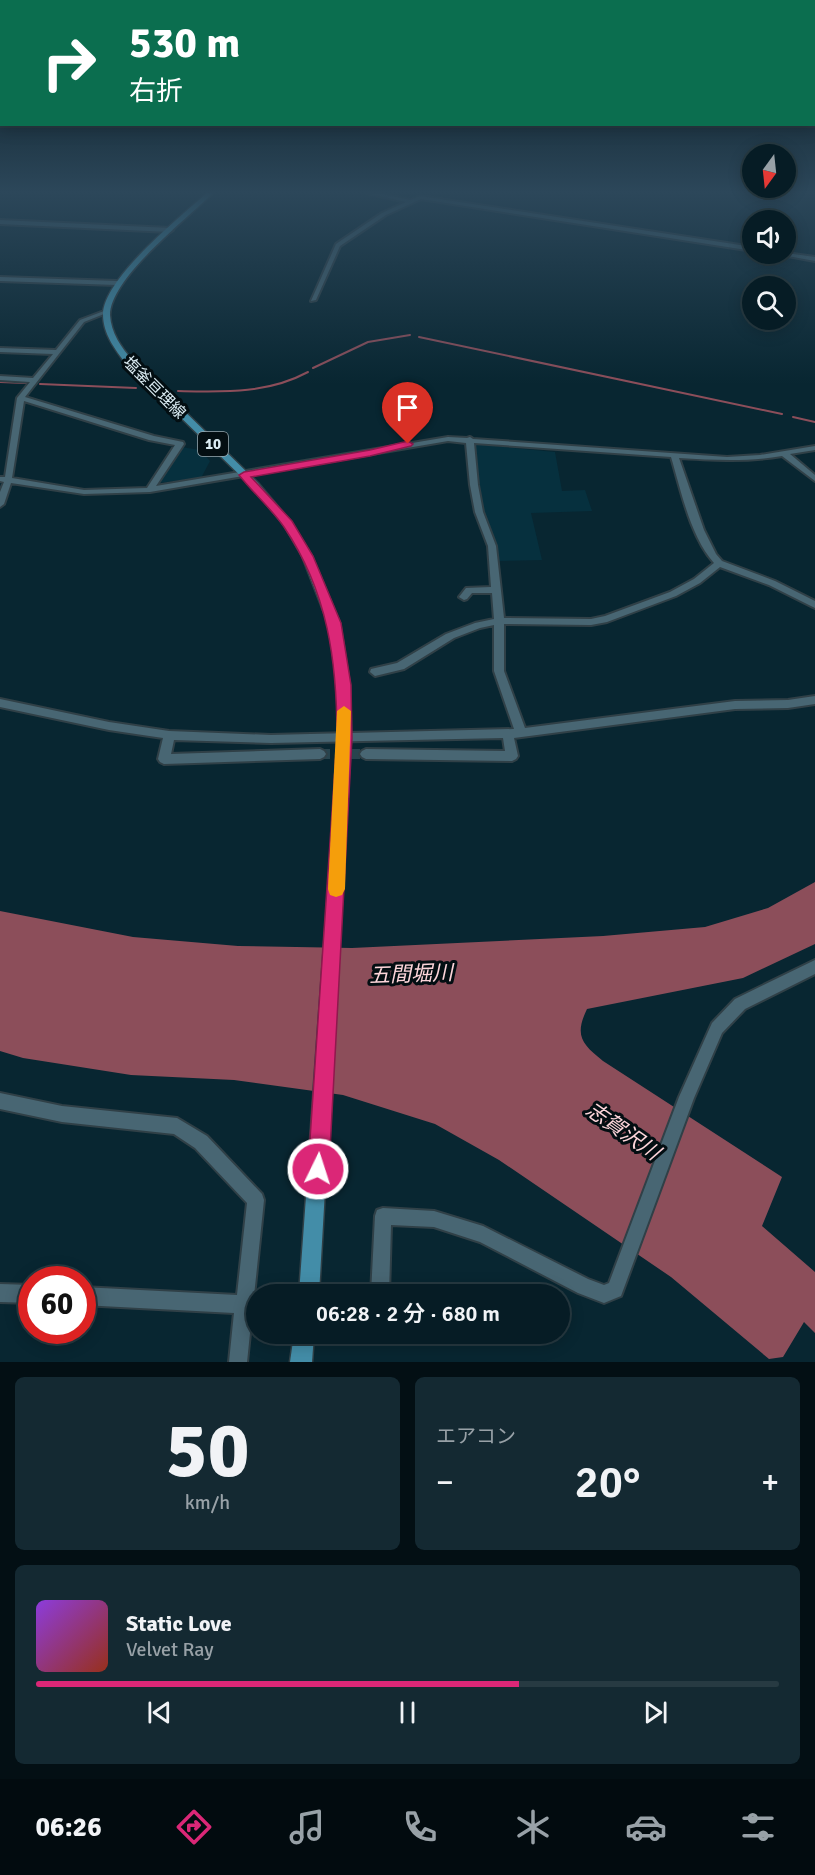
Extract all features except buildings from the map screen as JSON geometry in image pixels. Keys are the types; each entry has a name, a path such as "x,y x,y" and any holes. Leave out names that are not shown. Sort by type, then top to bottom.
{"main road":[{"path":"106,312 109,299 117,283 143,257"},
{"name":"塩釜亘理線","path":"106,312 110,336 119,351 244,475 288,524 322,587 334,623 344,685 345,738 310,1284"},
{"path":"301,1362 303,1344"}],"street":[{"path":"313,300 333,257"},
{"path":"798,257 815,259"},
{"path":"0,279 117,283"},
{"path":"0,504 21,398 82,321 89,316 106,312"},
{"path":"0,350 57,352"},
{"path":"0,378 35,380"},
{"path":"21,398 152,438 180,444 150,490"},
{"path":"470,439 479,512 492,546 499,621 499,671 521,733"},
{"path":"4,480 84,492 150,490 370,453 431,440 470,439 674,456 742,458 815,448"},
{"path":"783,453 815,478"},
{"path":"674,456 704,539 714,559 772,583 815,605"},
{"path":"375,672 400,666 450,636 478,625 499,621 591,622 607,619 674,594 697,581 719,563"},
{"path":"464,597 469,590 496,590"},
{"path":"0,703 109,726 169,735 271,739 508,734 735,705 788,704 815,700"},
{"path":"366,754 512,756 508,734"},
{"path":"169,735 164,759 320,754"},
{"path":"380,1284 383,1216 434,1219 483,1235 584,1287 604,1294 615,1290 687,1097 717,1028 740,1004 815,967"},
{"path":"0,1101 62,1114 177,1126 201,1142 256,1200 251,1284"},
{"path":"0,1293 18,1294"},
{"path":"96,1297 246,1304"},
{"path":"238,1362 246,1323"}],"shaded area":[{"path":"473,444 555,452 562,491 585,490 592,511 531,513 542,560 496,561 481,512"},
{"path":"181,447 200,450 210,461 201,478 158,483"}],"water":[{"path":"815,882 815,944 743,978 587,1009 581,1026 582,1039 585,1044 603,1061 782,1177 762,1226 815,1272 815,1333 804,1322 783,1357 769,1359 671,1277 499,1160 435,1124 343,1095 234,1080 131,1075 23,1058 0,1051 0,911 133,937 238,946 352,948 603,936 705,927 768,908"}],"waterway":[{"path":"313,368 368,342 410,335"},
{"path":"419,337 782,414"},
{"path":"178,391 229,391 261,388 308,372"},
{"path":"0,382 26,383"},
{"path":"40,384 136,388"},
{"path":"793,417 815,422"}],"tunnel":[{"path":"320,754 366,754"}],"slow traffic":[{"path":"336,889 345,738 344,711"}],"route":[{"path":"318,1169 345,738 344,685 334,623 322,587 288,524 255,484 244,475 408,444"}],"water label":[{"name":"五間堀川","path":"411,974"},
{"name":"志賀沢川","path":"623,1131"}]}
